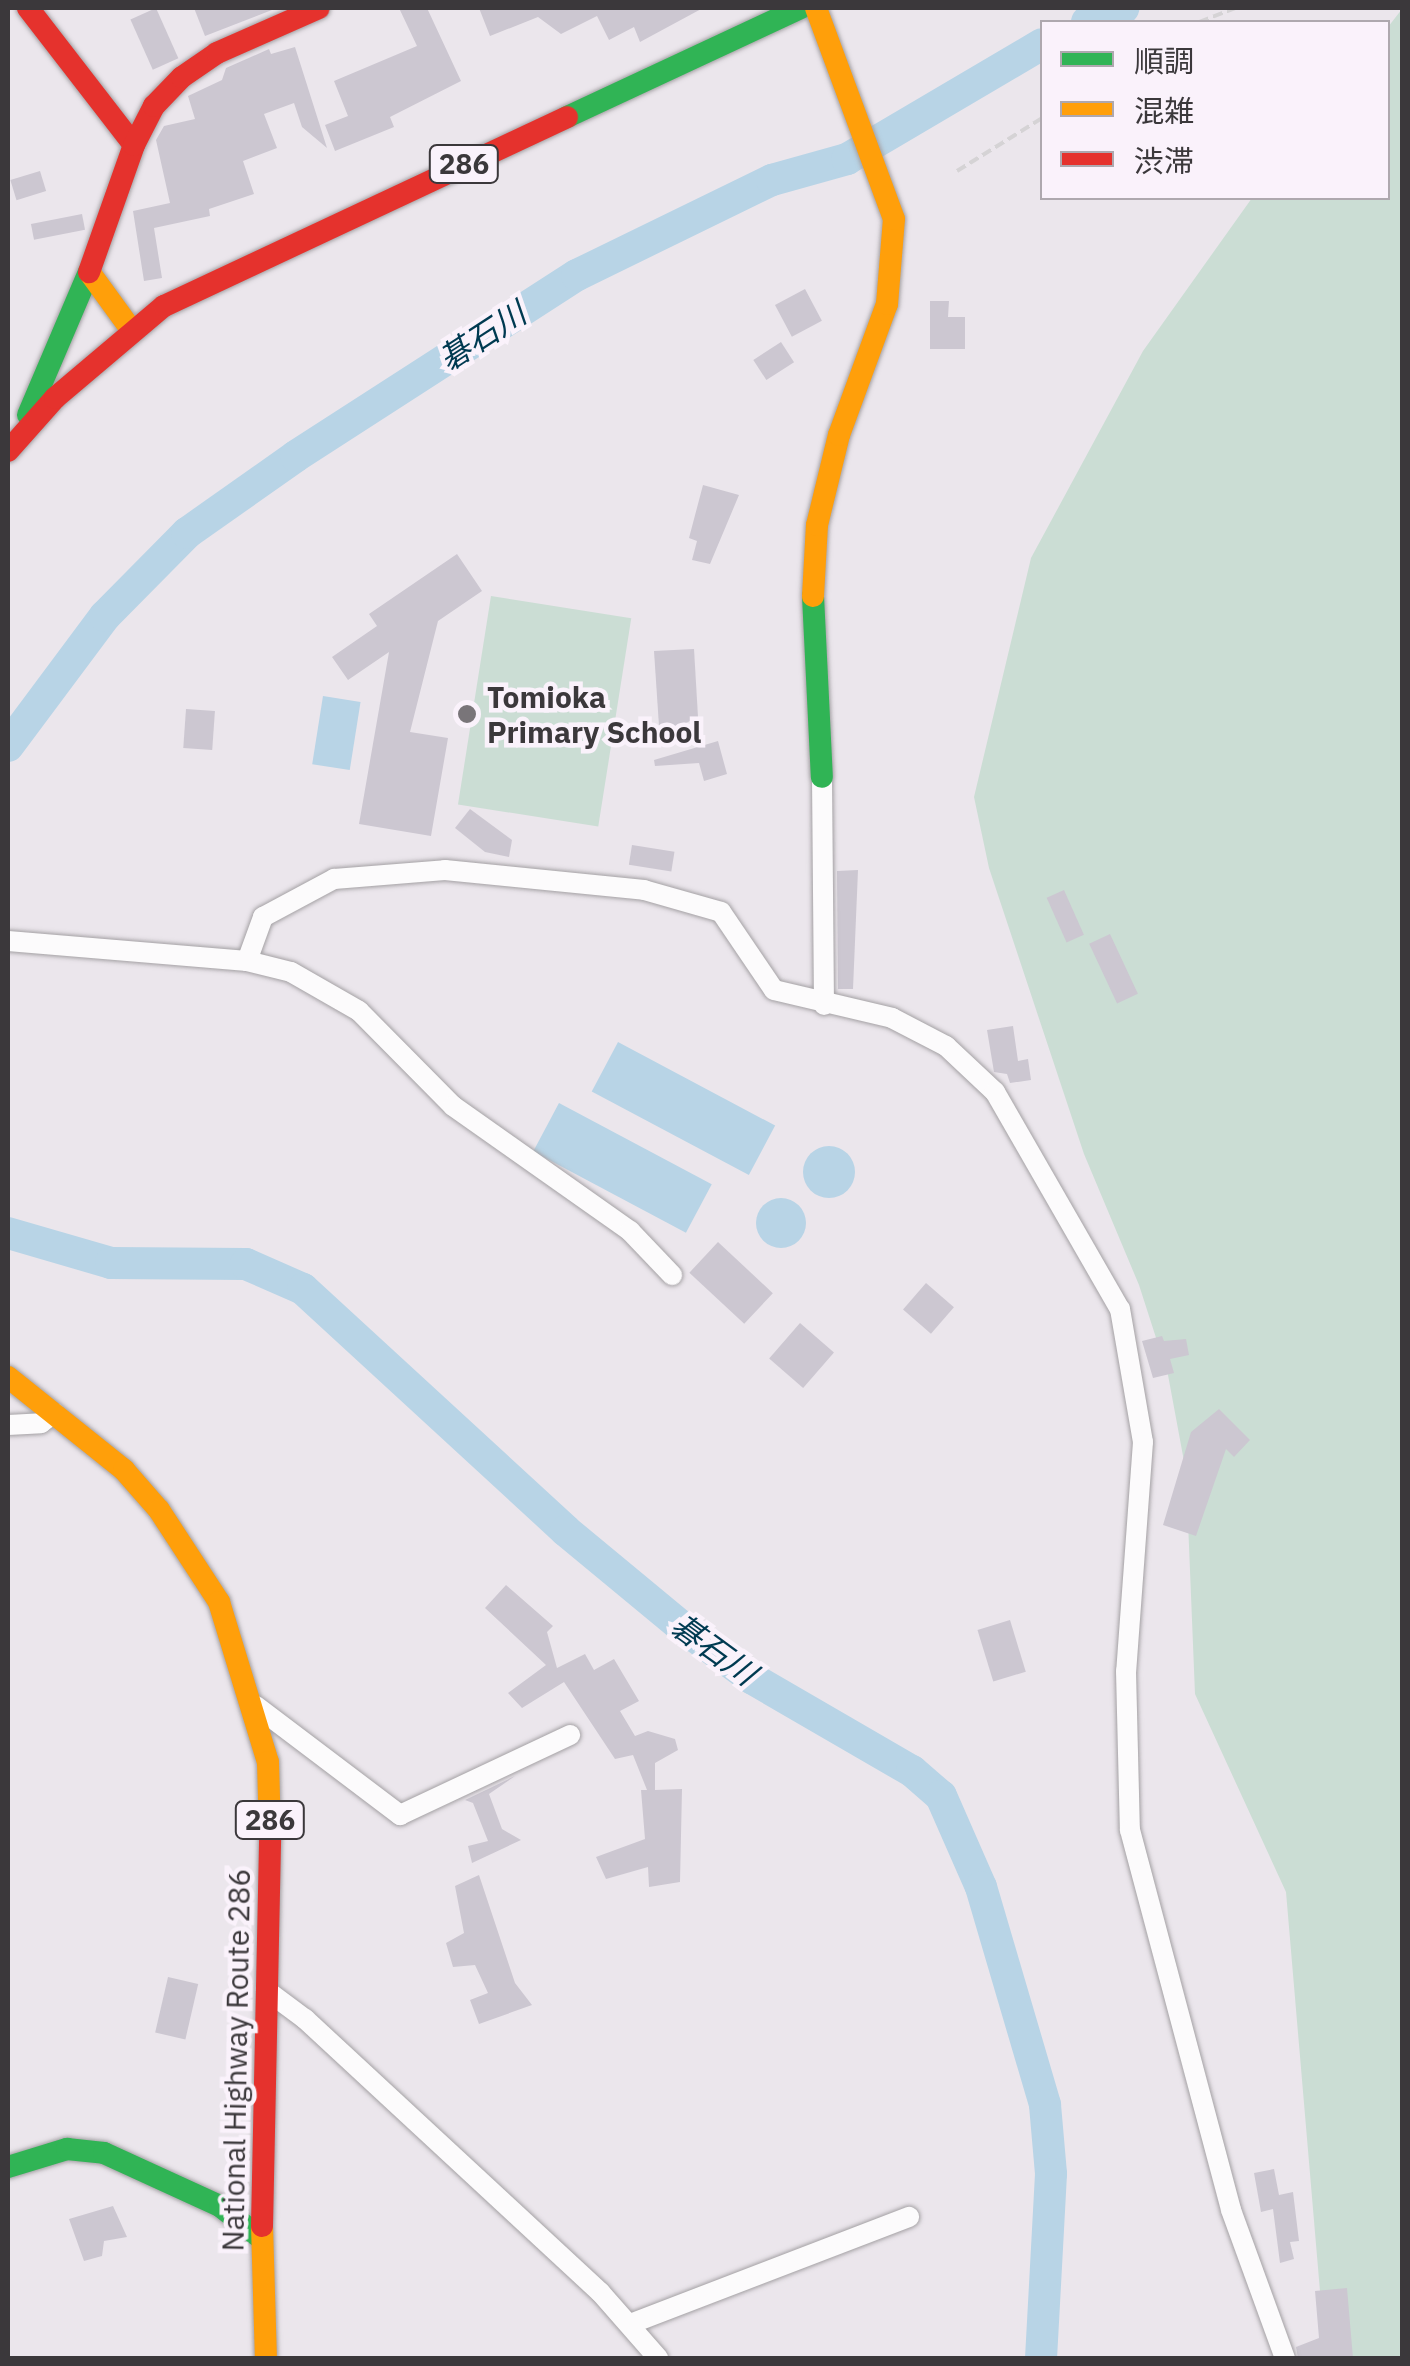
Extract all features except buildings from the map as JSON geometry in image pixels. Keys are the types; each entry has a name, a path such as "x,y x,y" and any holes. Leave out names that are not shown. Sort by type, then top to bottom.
{"main road":[{"path":"28,8 134,144"},
{"path":"8,451 48,380 134,144 154,106 182,77 216,53 319,8"},
{"name":"286","path":"8,451 130,328 292,242 801,8"},
{"path":"819,16 894,219 887,304 838,434 817,525 812,609 822,778"},
{"path":"90,273 130,328"},
{"name":"National Highway Route 286","path":"8,1377 124,1470 195,1561 240,1651 255,1705 270,1802 262,2239 266,2358"},
{"path":"8,2167 67,2149 104,2154 220,2206 262,2239"}],"street":[{"path":"822,778 824,1005"},
{"path":"247,960 263,918 334,879 512,873 644,890 721,912 774,990 824,1005 892,1018 974,1069 1017,1122 1120,1309 1143,1442 1126,1671 1130,1830 1231,2210 1286,2358"},
{"path":"8,941 247,960 291,972 359,1011 453,1106 630,1231 672,1275"},
{"path":"8,1425 41,1424 56,1414"},
{"path":"255,1705 400,1815 570,1735"},
{"path":"266,1990 306,2019 630,2324 658,2358"},
{"path":"630,2324 909,2217"}],"path":[{"path":"1205,20 1236,8"},
{"path":"957,172 1040,119"}],"green space":[{"path":"1402,9 1402,2358 1332,2358 1321,2303 1286,1892 1195,1694 1186,1472 1168,1375 1139,1285 1084,1154 989,868 974,797 1031,558 1143,351 1251,200 1390,200 1390,24"},
{"path":"491,596 631,618 598,827 458,804"}],"water":[{"path":"323,696 361,702 350,770 312,764"},
{"path":"618,1042 775,1126 749,1175 592,1091"},
{"path":"559,1103 712,1184 686,1233 533,1152"},
{"path":"829,1146 847,1154 855,1172 847,1190 829,1198 811,1190 803,1172 811,1154"},
{"path":"781,1198 799,1205 806,1223 799,1241 781,1248 763,1241 756,1223 763,1205"}],"waterway":[{"name":"碁石川","path":"1092,20 1123,8"},
{"name":"碁石川","path":"8,746 105,616 187,533 296,456 577,275 772,180 847,159 1040,45"},
{"name":"碁石川","path":"8,1233 111,1263 246,1264 303,1289 566,1531 681,1626 753,1679 912,1771 941,1796 981,1887 1045,2105 1051,2174 1041,2358"}],"traffic: fast":[{"path":"567,117 801,8"},
{"path":"28,415 89,272"},
{"path":"813,596 822,777"},
{"path":"8,2167 67,2149 104,2153 220,2206 262,2239"}],"traffic: slow":[{"path":"813,596 817,525 839,435 887,304 894,219 816,8"},
{"path":"90,273 130,328"},
{"path":"8,1377 124,1470 159,1510 219,1602 268,1762 270,1832"},
{"path":"262,2226 266,2358"}],"traffic: jam":[{"path":"28,8 134,145 89,272"},
{"path":"134,145 154,106 182,77 217,53 319,8"},
{"path":"8,451 55,398 164,306 567,117"},
{"path":"262,2226 270,1832"}],"place":[{"name":"Tomioka Primary School","path":"467,714"}]}
